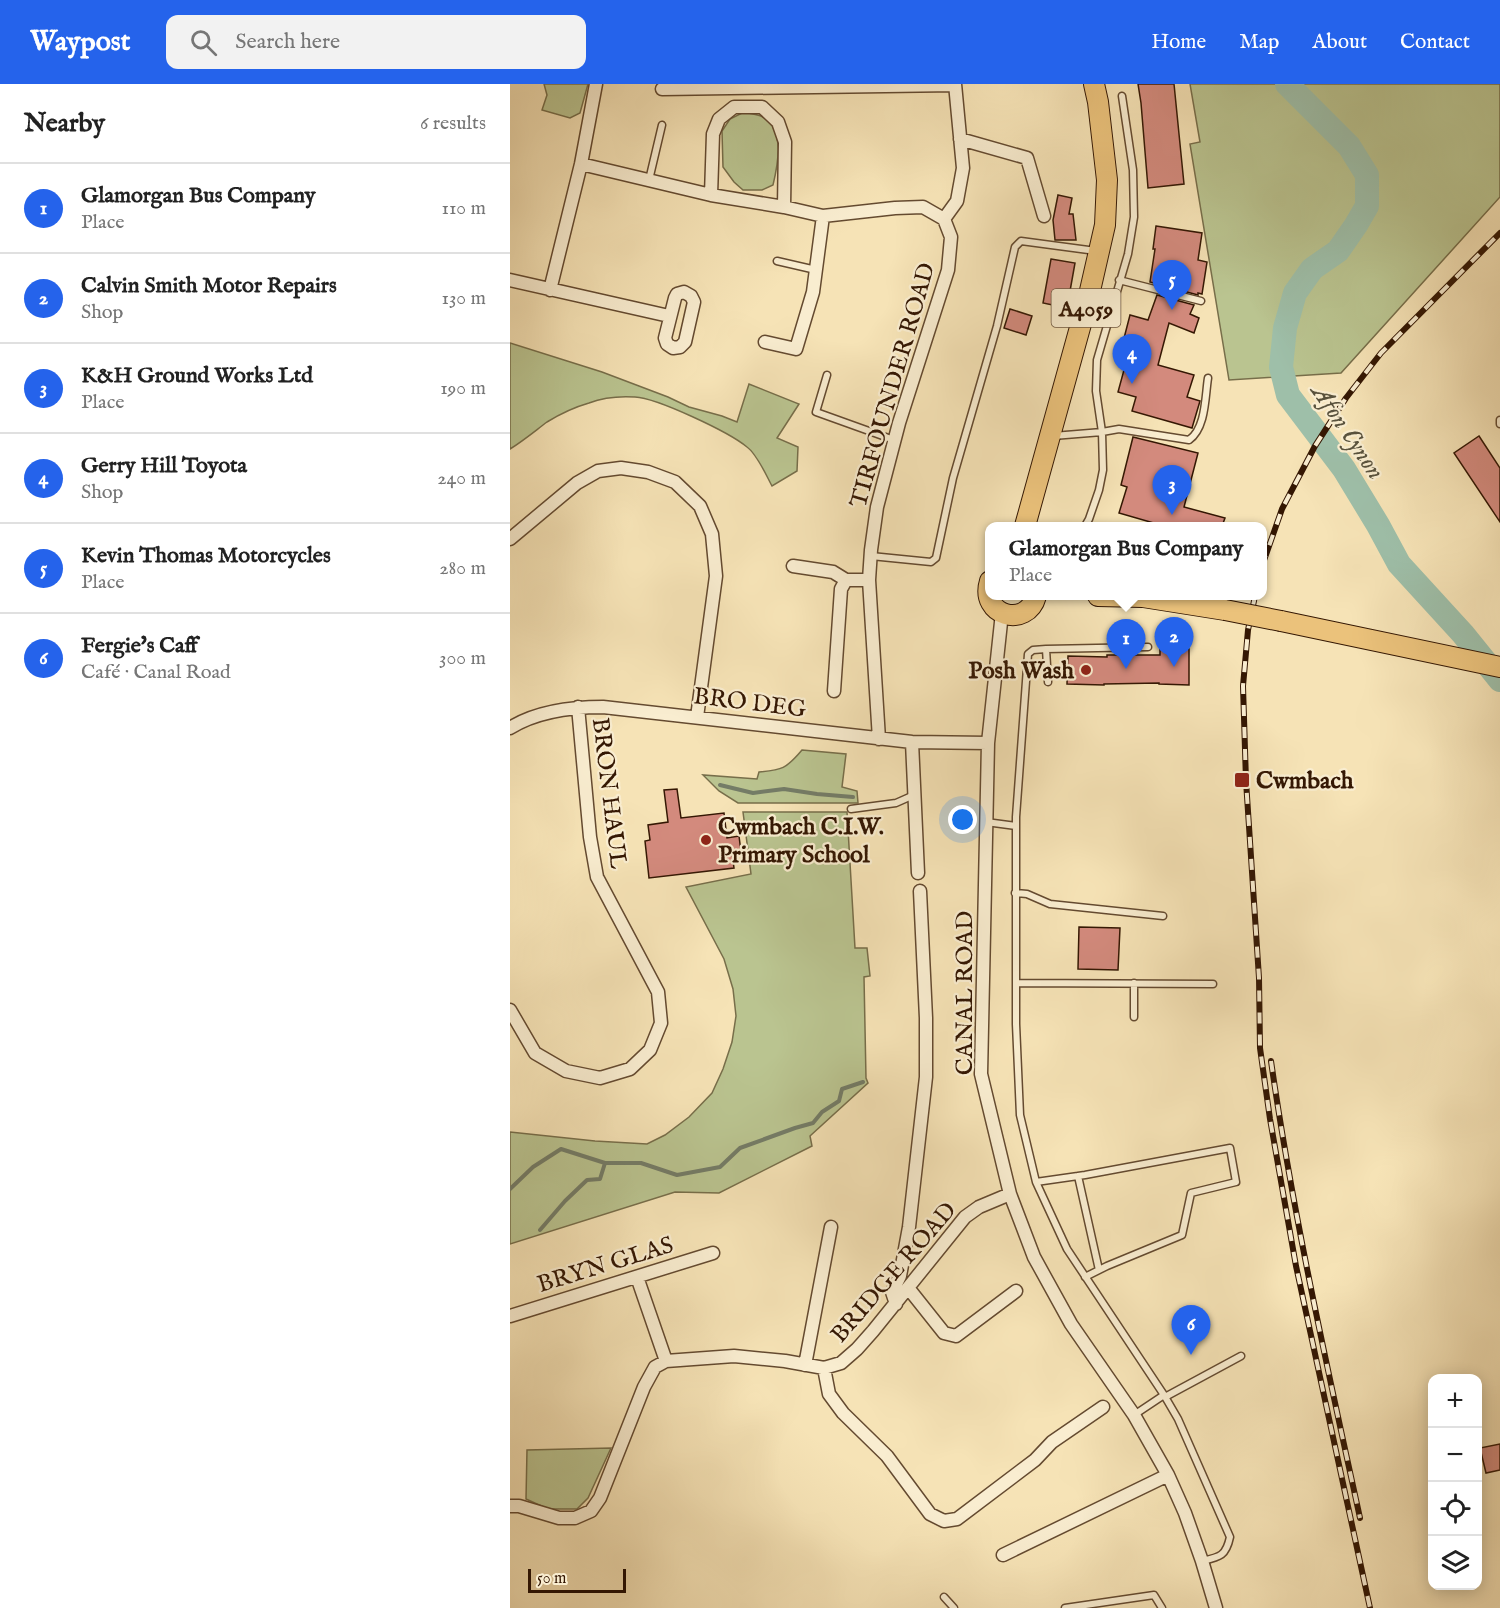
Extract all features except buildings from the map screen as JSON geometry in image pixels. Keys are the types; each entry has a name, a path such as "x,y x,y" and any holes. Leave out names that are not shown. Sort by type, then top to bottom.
{"main road":[{"name":"A4059","path":"1026,522 1089,295 1105,225 1107,180 1094,84"},
{"path":"990,600 1002,614 1010,615 1024,612 1033,600"},
{"path":"1162,600 1281,621 1500,667"}],"street":[{"path":"550,290 581,164 596,84"},
{"path":"581,164 711,195 824,216 923,207 944,219 957,201 963,168 955,85 662,89"},
{"path":"711,195 713,134 719,119 734,107 762,107 778,122 785,142 784,207"},
{"path":"960,139 1027,158 1044,216"},
{"path":"765,342 796,349 813,292 824,216"},
{"name":"TIRFOUNDER ROAD","path":"879,739 869,580 877,507 895,440 948,270 951,237 944,219"},
{"path":"510,280 669,316"},
{"path":"510,539 577,483 598,471 621,468 648,472 675,482 700,506 712,534 716,576 696,717"},
{"path":"793,566 832,572 846,580 869,580"},
{"path":"834,691 841,590 846,580"},
{"name":"CANAL ROAD","path":"1002,614 988,743 981,1074 1010,1194 1034,1257 1071,1324 1134,1415 1168,1475 1185,1513 1216,1608"},
{"name":"BRO DEG","path":"510,728 521,721 550,712 578,707 603,707 879,739 988,743"},
{"name":"BRON HAUL","path":"510,1010 535,1053 566,1071 600,1078 630,1069 650,1050 661,1023 657,992 597,877 590,837 578,707"},
{"path":"912,742 918,873"},
{"path":"896,1304 892,1292 900,1276 909,1227 926,1077 926,1018 920,891"},
{"name":"BRIDGE ROAD","path":"666,1361 734,1356 785,1360 824,1368 841,1363 857,1349 896,1304 965,1217 979,1206 1010,1194"},
{"path":"805,1365 831,1227"},
{"name":"BRYN GLAS","path":"510,1316 713,1253"},
{"path":"510,1506 519,1506 559,1518 574,1518 591,1511 600,1498 644,1387 655,1367 666,1361 637,1277"},
{"path":"909,1288 944,1333 956,1335 1016,1291"},
{"path":"824,1368 829,1394 843,1413 887,1456 930,1514 944,1521 957,1519 1035,1461 1053,1442 1103,1407"},
{"path":"1003,1555 1168,1475"}],"lane":[{"path":"1087,522 1099,490 1103,470 1102,432 1096,391 1096,360 1128,254 1134,217 1132,170 1122,96"},
{"path":"649,180 662,125"},
{"path":"871,556 931,562 936,558 953,478 998,327 1015,247 1021,241 1099,251"},
{"path":"777,261 816,270"},
{"path":"1119,280 1201,301"},
{"path":"827,375 816,412 895,440"},
{"path":"1049,436 1119,429 1189,440 1200,426 1208,378"},
{"path":"1148,647 1046,649 1033,650 1028,654 1016,826 1016,1024 1020,1115 1036,1182 1067,1249 1165,1396 1178,1419 1230,1537 1228,1548 1220,1557 1202,1561"},
{"path":"1046,649 1048,682"},
{"path":"851,809 896,803 914,795"},
{"path":"986,822 1016,826"},
{"path":"1015,893 1027,894 1050,904 1163,916"},
{"path":"1016,983 1213,984"},
{"path":"1134,983 1134,1017"},
{"path":"1036,1182 1082,1176 1230,1148 1236,1182 1191,1193 1182,1235 1085,1277"},
{"path":"1082,1176 1099,1270"},
{"path":"1134,1415 1241,1356"},
{"path":"1065,1608 1154,1595 1162,1608"},
{"path":"944,1597 954,1608"}],"green space":[{"path":"544,84 588,84 580,113 570,118 542,110 547,95"},
{"path":"1190,84 1500,84 1500,197 1341,373 1229,380 1190,144 1200,142"},
{"path":"744,112 763,117 775,130 778,148 777,167 773,185 762,190 743,190 723,167 722,131 730,119"},
{"path":"510,343 602,372 689,407 737,422 749,384 799,404 777,438 798,447 797,471 772,486 754,454 738,441 675,409 635,397 594,401 573,409 547,422 510,449"},
{"path":"802,750 846,754 842,787 857,791 858,803 738,803 719,791 703,775 757,779 759,772 783,767"},
{"path":"743,812 847,812 855,948 867,948 870,976 864,977 866,1078 868,1083 810,1136 812,1146 719,1193 675,1192 510,1244 510,1132 647,1144 665,1135 689,1117 712,1093 732,1042 736,1016 733,989 724,959 686,887 751,874"},
{"path":"611,1448 588,1498 577,1509 548,1509 526,1499 527,1450"}],"waterway":[{"name":"Afon Cynon","path":"1287,84 1349,146 1367,175 1367,206 1356,225 1338,251 1312,269 1295,293 1285,328 1281,367 1288,395 1344,469 1399,564 1463,634 1500,680"},
{"path":"720,785 753,793 784,789 853,797"},
{"path":"510,1189 533,1167 561,1149 605,1163 641,1163 677,1175 720,1167 740,1148 813,1123 822,1112 839,1101 842,1089 863,1082"},
{"path":"540,1230 587,1180 600,1179 605,1163"}],"railway":[{"path":"1267,552 1282,509 1315,446 1346,398 1381,353 1500,233"},
{"path":"1254,600 1248,630 1243,686 1246,781 1259,978 1260,1048 1296,1266 1370,1608"},
{"path":"1271,1061 1300,1233 1360,1518"}],"place":[{"name":"Kevin Thomas Motorcycles","path":"1172,310"},
{"name":"Gerry Hill Toyota","path":"1132,384"},
{"name":"K&H Ground Works Ltd","path":"1172,515"},
{"name":"Calvin Smith Motor Repairs","path":"1174,667"},
{"name":"Glamorgan Bus Company","path":"1126,669"},
{"name":"Posh Wash","path":"1086,670"},
{"name":"Cwmbach","path":"1242,780"},
{"name":"Cwmbach C.I.W. Primary School","path":"706,840"},
{"name":"Fergie's Caff","path":"1191,1355"}]}
